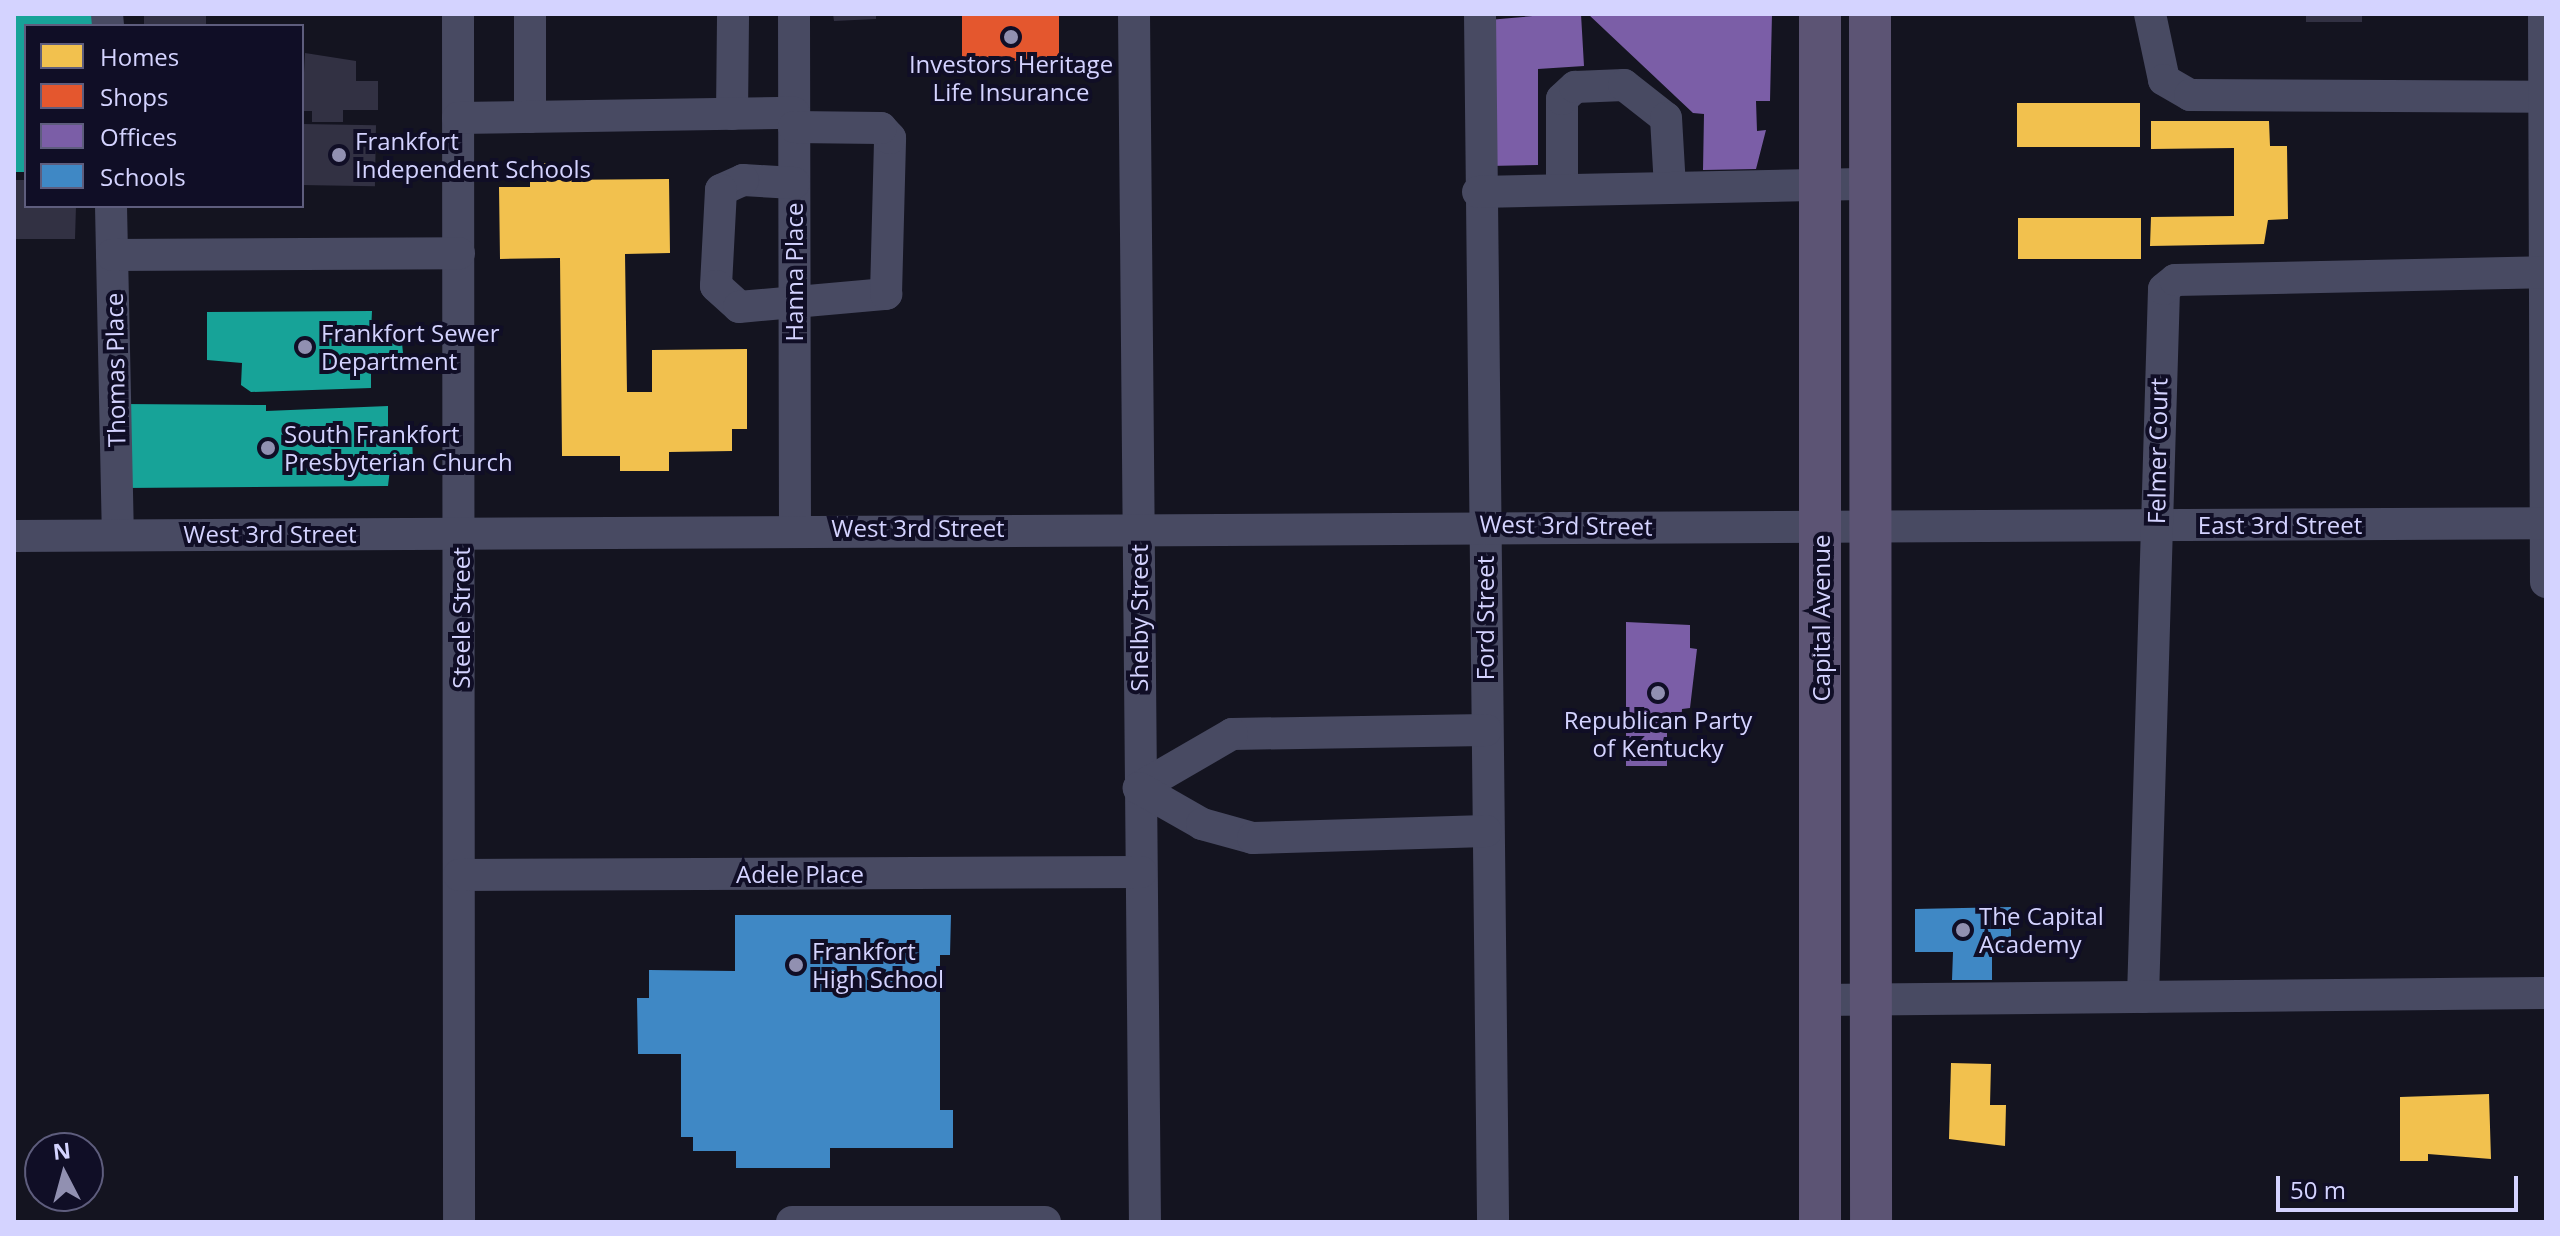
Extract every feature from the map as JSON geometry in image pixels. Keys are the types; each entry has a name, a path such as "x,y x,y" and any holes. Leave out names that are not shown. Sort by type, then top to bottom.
{"main road":[{"name":"Capital Avenue","path":"1820,14 1820,1222"},
{"name":"Capital Avenue","path":"1870,14 1868,1000 1871,1222"}],"street":[{"name":"Steele Street","path":"458,14 461,532 459,1222"},
{"path":"530,14 530,117"},
{"path":"732,114 733,14"},
{"name":"Hanna Place","path":"794,14 795,529"},
{"name":"Shelby Street","path":"1134,14 1145,1222"},
{"name":"Ford Street","path":"1480,14 1478,192 1493,1222"},
{"path":"2150,14 2164,80 2190,95 2544,97"},
{"path":"2544,14 2546,582"},
{"path":"1562,190 1562,99 1575,87 1624,85 1666,118 1670,188"},
{"path":"458,118 732,114 881,128 890,138 890,289 879,299 795,307 739,307 716,286 721,190 743,180 794,183"},
{"path":"1478,192 1871,184"},
{"name":"Thomas Place","path":"111,208 118,535"},
{"path":"112,255 459,253"},
{"name":"Felmer Court","path":"2143,997 2160,305 2175,280 2545,272"},
{"name":"East 3rd Street","path":"1822,529 2546,523"},
{"name":"West 3rd Street","path":"14,536 1485,524 1822,529"},
{"path":"1139,788 1232,734 1486,730"},
{"path":"1139,788 1202,824 1253,838 1486,831"},
{"name":"Adele Place","path":"459,875 1141,872"},
{"path":"1818,1000 2546,993"},
{"path":"792,1222 1045,1222"}],"building: Homes":[{"path":"2017,103 2140,103 2140,147 2017,147"},
{"path":"2151,121 2269,121 2270,146 2287,146 2288,219 2268,220 2264,244 2150,246 2151,217 2234,216 2234,148 2151,149"},
{"path":"530,163 552,163 552,180 669,179 670,253 625,254 627,392 652,392 652,350 747,349 747,429 732,429 732,451 669,452 669,471 620,471 620,456 562,456 560,258 500,259 499,187 530,187"},
{"path":"2018,218 2141,218 2141,259 2018,259"},
{"path":"1951,1063 1991,1064 1990,1105 2006,1105 2005,1146 1949,1139"},
{"path":"2489,1094 2491,1159 2428,1154 2428,1161 2400,1161 2400,1097"}],"building: Shops":[{"name":"Investors Heritage Life Insurance","path":"962,14 1059,14 1059,61 962,61"}],"building: Offices":[{"path":"1581,14 1584,66 1538,69 1538,165 1488,166 1488,20"},
{"path":"1588,14 1772,14 1770,101 1756,101 1757,131 1766,130 1756,169 1703,170 1704,114 1693,113"},
{"name":"Republican Party of Kentucky","path":"1626,622 1690,625 1690,648 1697,649 1690,708 1682,709 1681,724 1667,723 1667,766 1626,766"}],"building: Schools":[{"name":"The Capital Academy","path":"2011,907 2011,951 1992,951 1992,980 1952,980 1953,952 1915,952 1915,909"},
{"path":"735,915 951,915 950,955 940,955 940,1110 953,1110 953,1148 830,1148 830,1168 736,1168 736,1151 693,1151 693,1137 681,1137 681,1054 638,1054 637,998 649,998 649,970 735,971"}],"building: Public":[{"path":"14,14 97,14 97,24 24,24 24,172 14,172"},
{"name":"Frankfort Sewer Department","path":"372,311 371,333 401,333 404,363 371,366 371,388 251,392 241,385 242,363 207,360 207,312"},
{"name":"South Frankfort Presbyterian Church","path":"123,404 266,405 266,411 388,406 388,427 412,428 413,468 390,469 388,486 123,488"}],"building: Other":[{"path":"144,14 206,14 206,24 144,24"},
{"path":"833,14 876,14 876,19 834,21"},
{"path":"2306,14 2362,14 2362,22 2306,22"},
{"path":"305,53 356,61 356,81 378,81 378,110 343,110 343,122 312,122 312,111 304,111"},
{"name":"Frankfort Independent Schools","path":"304,124 376,125 375,186 304,185"},
{"path":"14,180 24,180 24,208 76,208 75,239 14,239"}],"place":[{"name":"Investors Heritage Life Insurance","path":"1011,37"},
{"name":"Frankfort Independent Schools","path":"339,155"},
{"name":"Frankfort Sewer Department","path":"305,347"},
{"name":"South Frankfort Presbyterian Church","path":"268,448"},
{"name":"Republican Party of Kentucky","path":"1658,693"},
{"name":"The Capital Academy","path":"1963,930"},
{"name":"Frankfort High School","path":"796,965"}]}
